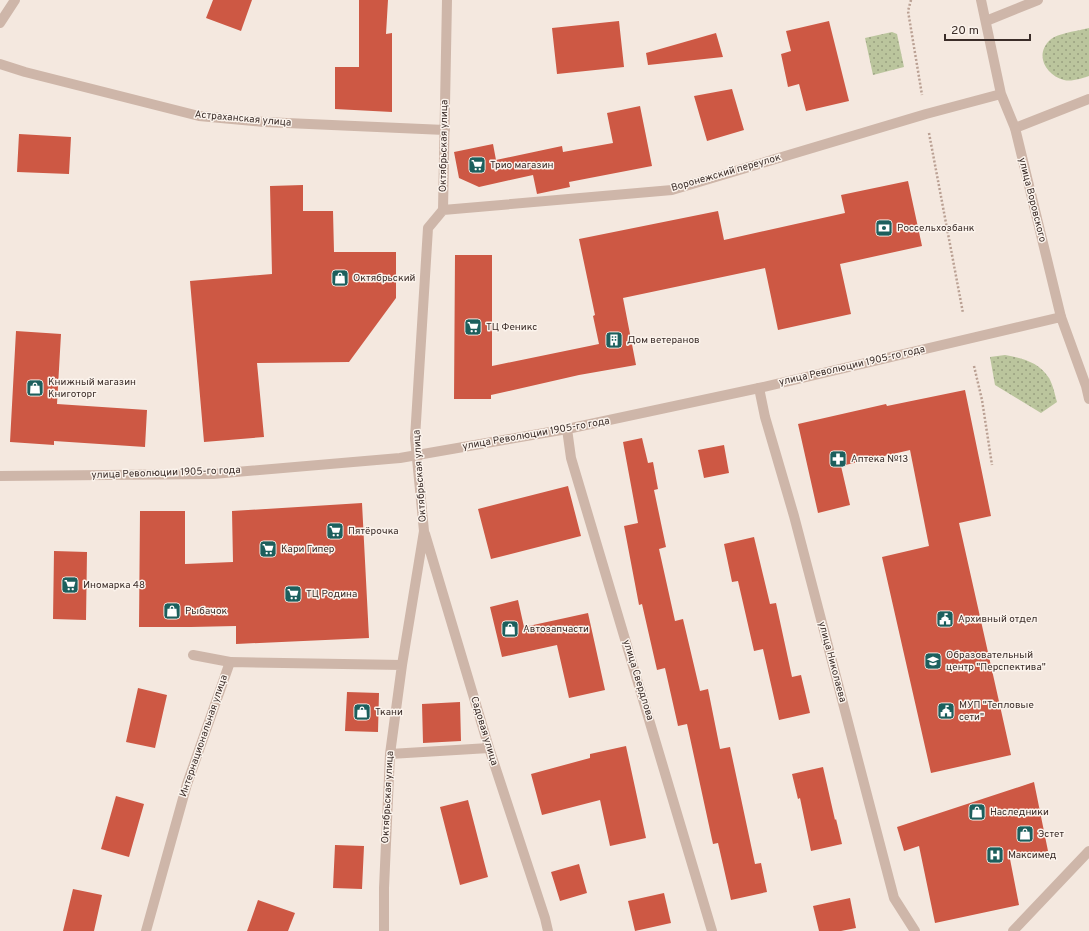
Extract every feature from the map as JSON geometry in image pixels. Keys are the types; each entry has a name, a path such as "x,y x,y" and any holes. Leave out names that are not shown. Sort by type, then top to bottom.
{"street":[{"path":"0,23 15,0"},
{"name":"Октябрьская улица","path":"384,931 384,888 390,754 402,665 424,531 415,438 428,228 443,210 447,0"},
{"name":"улица Воровского","path":"981,0 1001,94 1015,128 1061,317 1086,386 1089,399"},
{"path":"986,21 1038,0"},
{"name":"Астраханская улица","path":"0,64 25,72 199,116 264,122 445,130"},
{"name":"Воронежский переулок","path":"443,210 672,190 926,114 1001,94"},
{"path":"1015,128 1089,99"},
{"name":"улица Революции 1905-го года","path":"0,476 213,474 400,458 567,429 759,388 1061,317"},
{"name":"улица Николаева","path":"759,388 894,898 915,931"},
{"name":"улица Свердлова","path":"567,429 571,458 712,931"},
{"name":"Садовая улица","path":"424,531 489,748 548,931"},
{"path":"193,655 230,662"},
{"name":"Интернациональная улица","path":"146,931 187,784 230,662 402,665"},
{"path":"390,754 489,748"},
{"path":"1013,931 1089,851"}],"path":[{"path":"912,0 908,11 963,313"},
{"path":"974,366 982,400 992,465"}],"green space":[{"path":"1089,28 1089,76 1077,80 1064,80 1052,74 1044,64 1043,52 1045,46 1050,40 1058,36 1068,32"},
{"path":"892,32 897,34 904,67 873,75 865,38"},
{"path":"1005,355 1024,359 1040,368 1049,378 1057,402 1041,413 995,385 990,357"}],"building":[{"path":"213,0 252,0 241,31 206,18"},
{"path":"359,0 388,0 386,34 392,33 392,112 335,109 335,67 359,67"},
{"path":"619,21 624,67 557,74 552,28"},
{"path":"829,21 849,101 806,111 799,84 788,87 781,54 791,51 786,31"},
{"path":"716,33 723,57 648,65 646,53"},
{"path":"732,89 744,130 707,141 694,96"},
{"path":"640,106 652,166 569,182 570,187 537,194 533,175 479,187 459,178 454,152 493,144 496,160 562,146 563,152 613,143 607,113"},
{"path":"19,134 71,137 69,174 17,172"},
{"path":"908,181 922,246 840,264 851,314 778,330 765,268 623,298 636,365 579,375 491,395 491,399 454,399 455,255 492,255 492,366 599,344 593,316 595,315 579,239 718,211 724,240 845,213 841,195"},
{"path":"303,185 303,211 333,211 334,252 396,252 396,298 349,362 257,363 264,437 204,442 190,281 272,274 270,186"},
{"path":"16,331 61,334 57,404 147,410 145,447 54,441 54,445 10,442"},
{"path":"965,390 991,516 959,523 1011,755 931,773 882,557 929,546 910,450 841,466 850,505 818,513 798,424 886,404 887,406"},
{"path":"642,438 648,463 653,462 658,489 654,490 666,547 659,549 675,621 683,619 700,691 708,689 720,749 730,747 755,864 761,863 767,892 731,900 718,843 713,844 687,724 678,726 665,668 657,670 642,604 639,605 624,526 638,523 623,442"},
{"path":"724,445 729,473 704,478 698,450"},
{"path":"568,486 581,536 491,559 478,509"},
{"name":"ТЦ Родина","path":"362,503 369,638 236,644 236,626 139,627 140,511 185,511 185,564 233,562 232,511"},
{"path":"754,537 770,604 776,603 792,677 801,675 810,713 779,720 763,649 754,651 738,581 732,582 724,544"},
{"name":"Иномарка 48","path":"54,551 87,552 86,620 53,619"},
{"path":"518,600 524,627 588,613 605,690 569,698 557,645 502,657 490,607"},
{"path":"138,688 167,695 155,748 126,742"},
{"name":"Ткани","path":"347,692 379,693 378,732 345,731"},
{"path":"460,702 461,741 423,743 422,704"},
{"path":"626,746 646,838 610,846 600,800 542,815 531,774 590,758 590,754"},
{"path":"823,767 842,844 811,851 800,798 798,799 792,774"},
{"path":"1034,782 1048,851 1010,859 1019,905 935,923 919,846 904,851 897,827"},
{"path":"116,796 144,804 129,857 101,849"},
{"path":"468,800 488,877 460,885 440,807"},
{"path":"335,845 364,846 362,889 333,888"},
{"path":"579,864 587,893 560,901 551,872"},
{"path":"73,889 102,895 94,931 63,931"},
{"path":"664,893 671,923 635,931 628,901"},
{"path":"850,898 856,928 841,931 819,931 813,906"},
{"path":"258,900 295,913 288,931 247,931"}],"place":[{"name":"Трио магазин","path":"477,165"},
{"name":"Россельхозбанк","path":"884,228"},
{"name":"Октябрьский","path":"340,278"},
{"name":"ТЦ Феникс","path":"473,327"},
{"name":"Дом ветеранов","path":"614,340"},
{"name":"Книжный магазин Книготорг","path":"35,388"},
{"name":"Аптека №13","path":"838,459"},
{"name":"Пятёрочка","path":"335,531"},
{"name":"Кари Гипер","path":"268,549"},
{"name":"Иномарка 48","path":"70,585"},
{"name":"ТЦ Родина","path":"293,594"},
{"name":"Рыбачок","path":"172,611"},
{"name":"Архивный отдел","path":"945,619"},
{"name":"Автозапчасти","path":"510,629"},
{"name":"Образовательный центр \"Перспектива\"","path":"933,661"},
{"name":"МУП \"Тепловые сети\"","path":"946,711"},
{"name":"Ткани","path":"362,712"},
{"name":"Наследники","path":"977,812"},
{"name":"Эстет","path":"1025,834"},
{"name":"Максимед","path":"995,855"}]}
